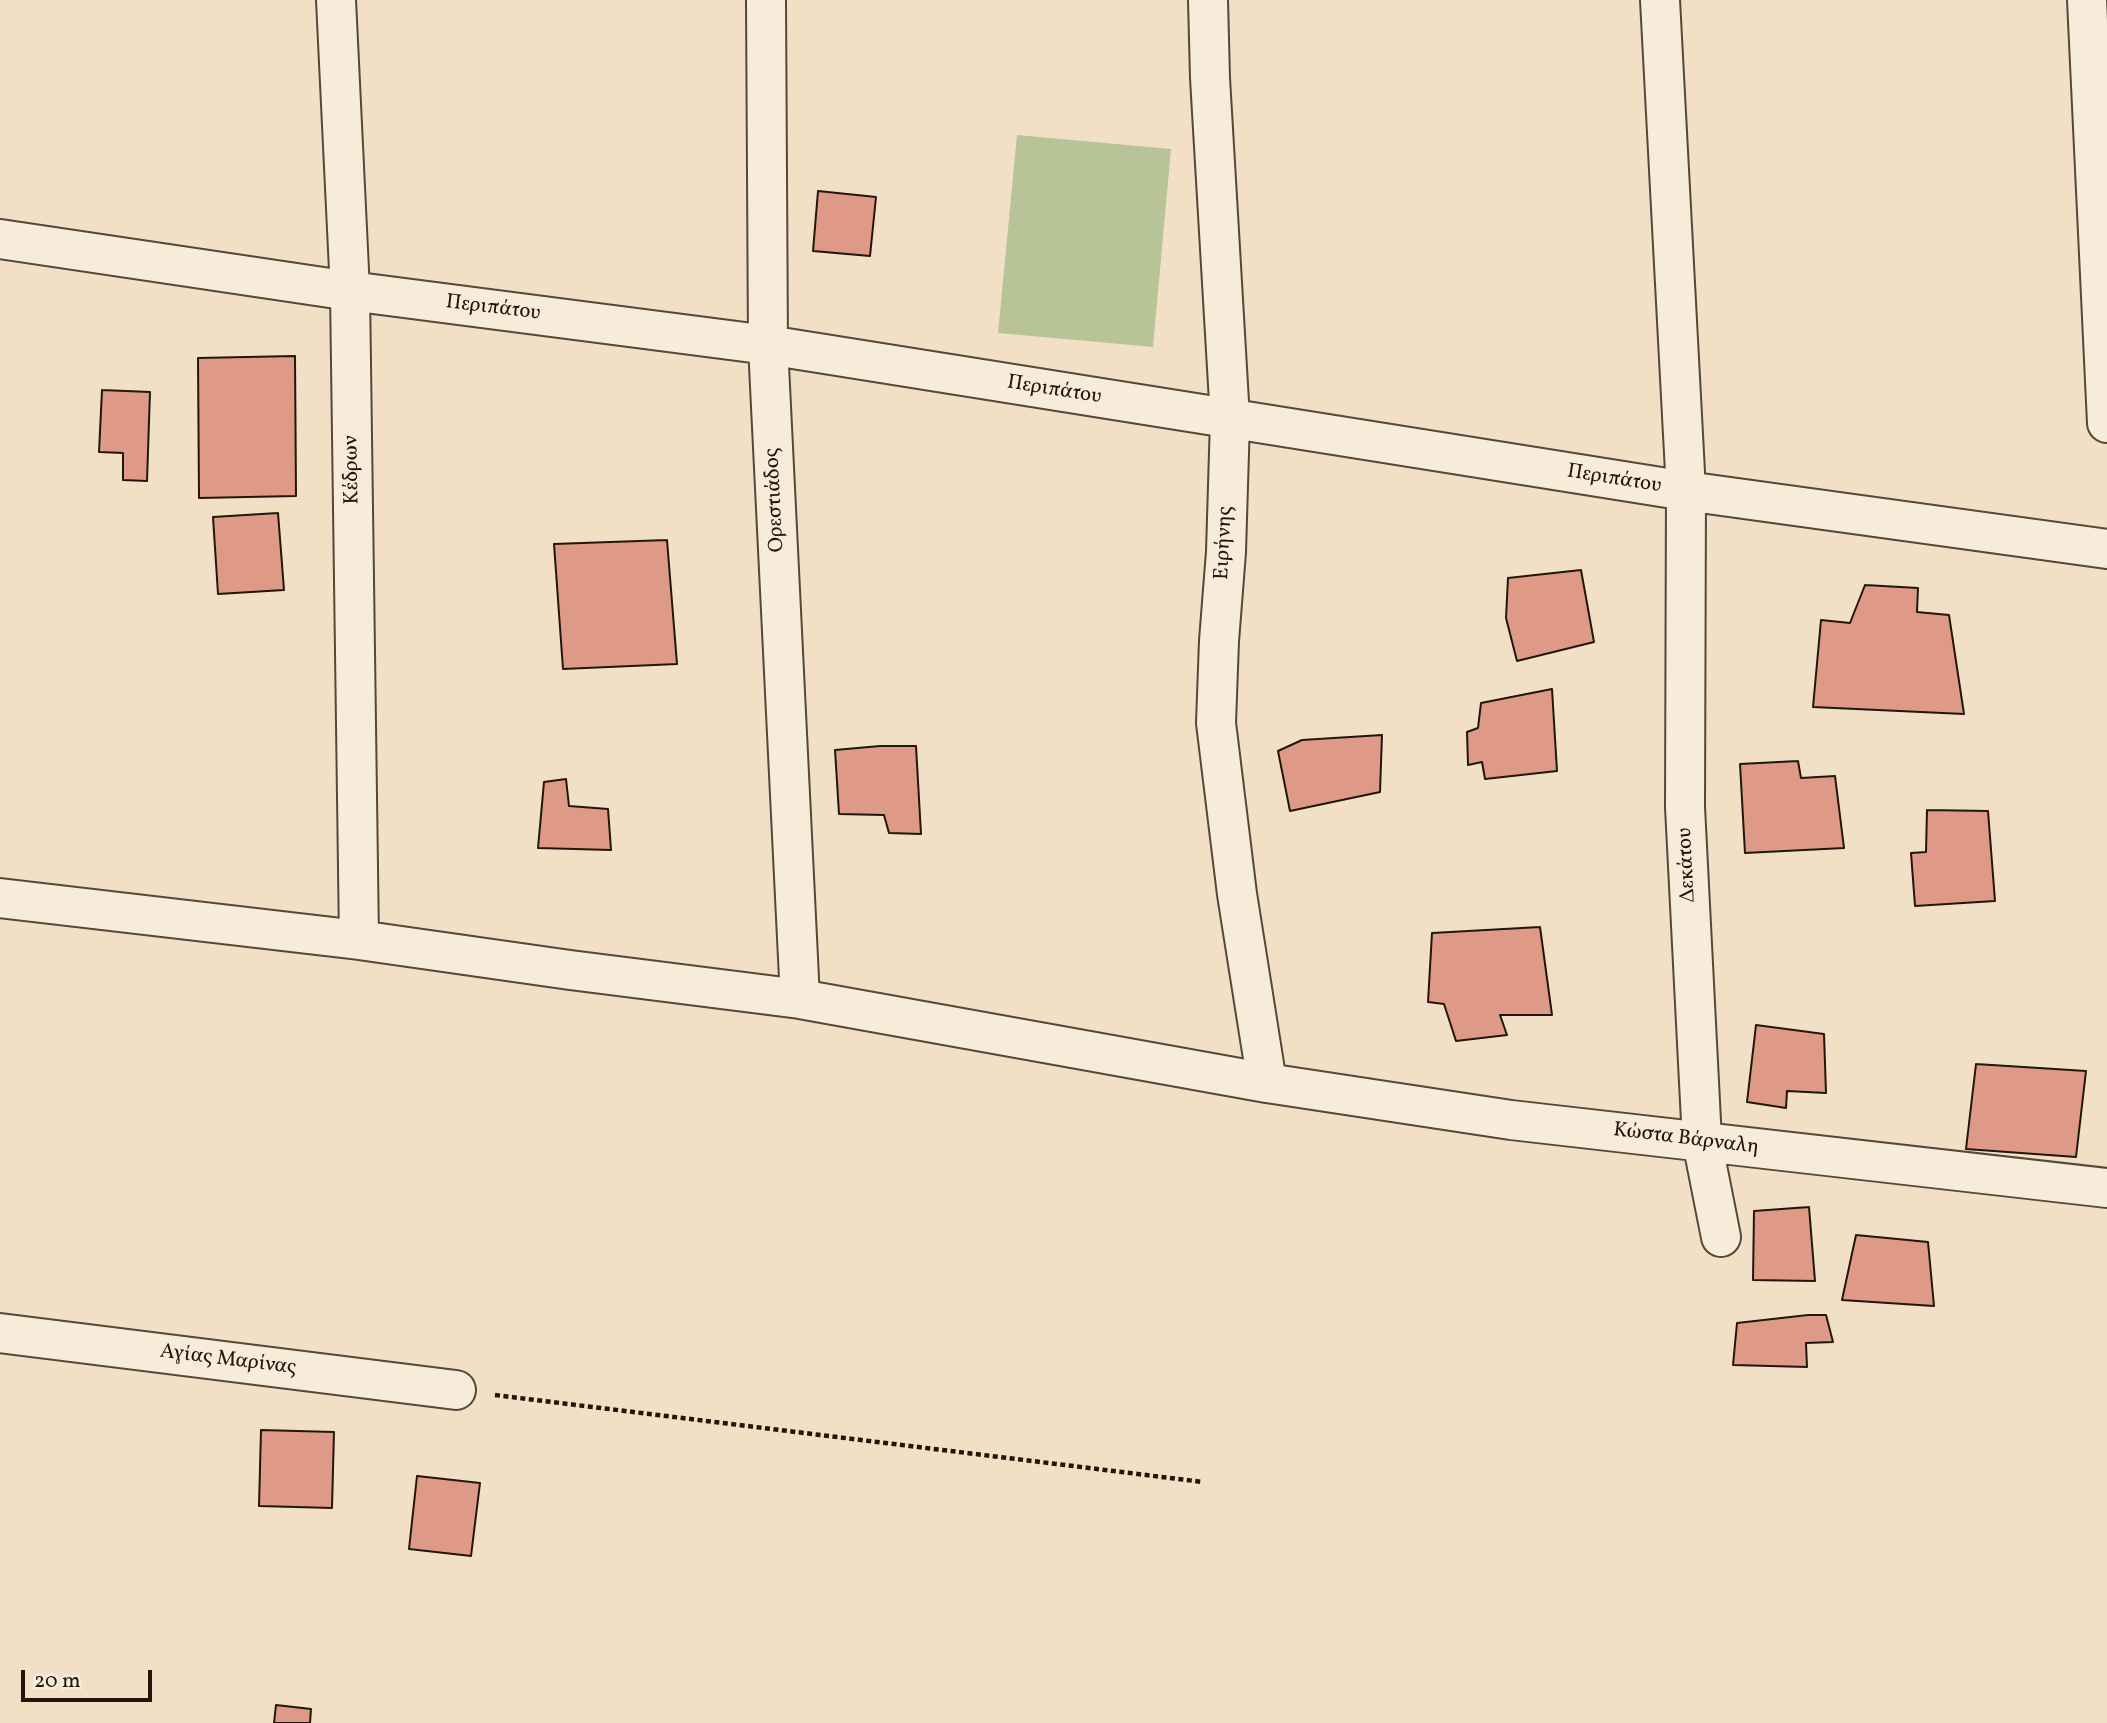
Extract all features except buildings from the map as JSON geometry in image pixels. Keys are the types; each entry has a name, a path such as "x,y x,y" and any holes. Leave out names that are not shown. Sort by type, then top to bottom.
{"street":[{"name":"Κέδρων","path":"335,0 350,291 359,940"},
{"name":"Ορεστιάδος","path":"766,0 768,345 800,999"},
{"name":"Ειρήνης","path":"1208,0 1210,92 1230,419 1226,552 1216,723 1237,894 1267,1083"},
{"name":"Δεκάτου","path":"1660,0 1686,491 1685,807 1702,1141 1721,1237"},
{"path":"2087,0 2107,423"},
{"name":"Περιπάτου","path":"0,239 350,291 768,345 1686,491 2107,549"},
{"name":"Κώστα Βάρναλη","path":"0,898 359,940 570,971 800,999 1267,1083 1511,1120 2107,1188"},
{"name":"Αγίας Μαρίνας","path":"0,1333 456,1390"}],"path":[{"path":"456,1390 1203,1482"}],"green space":[{"path":"1017,135 1171,149 1153,347 998,333"}]}
